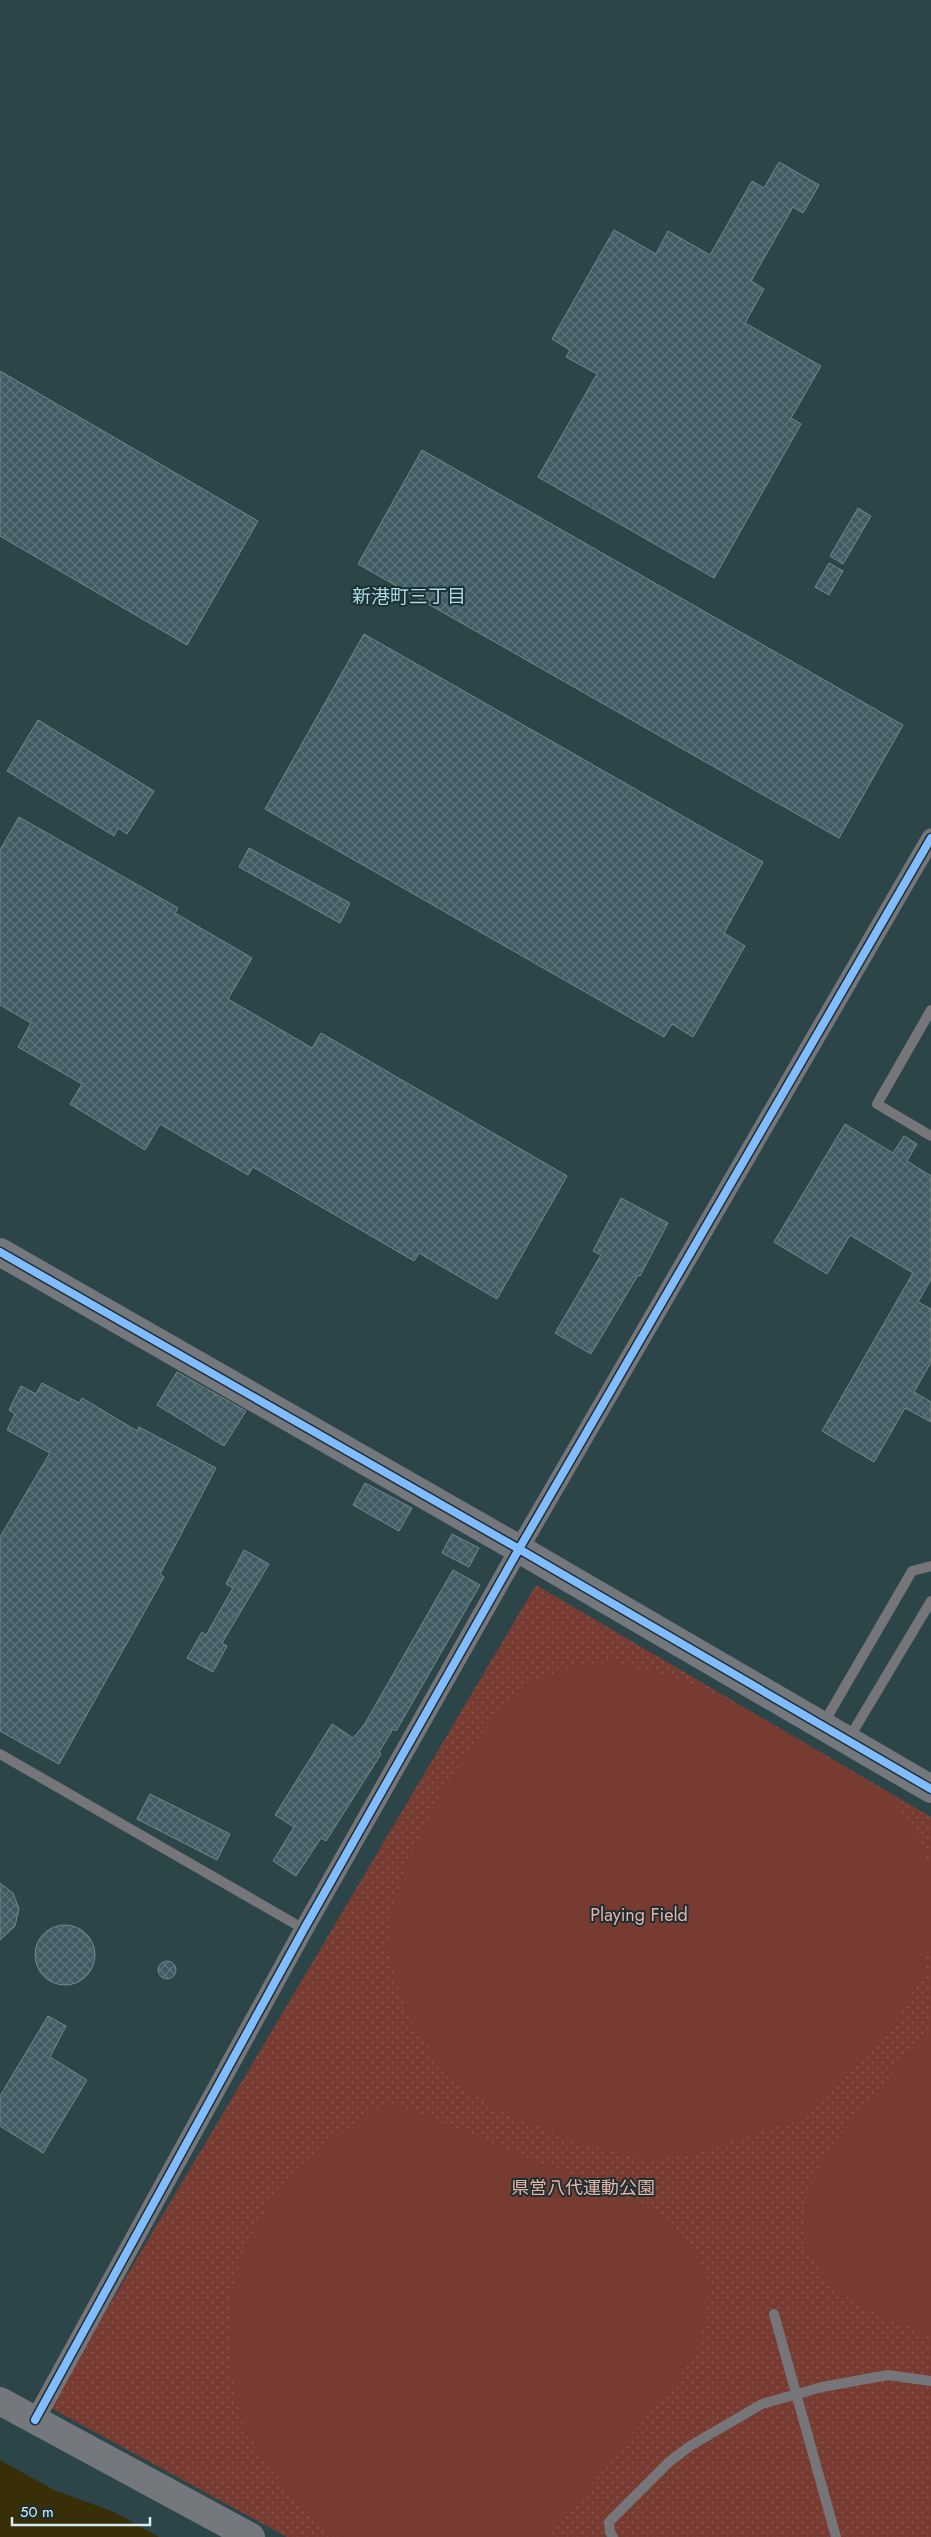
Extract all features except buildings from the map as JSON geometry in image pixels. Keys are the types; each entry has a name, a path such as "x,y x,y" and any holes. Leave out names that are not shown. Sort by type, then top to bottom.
{"street":[{"path":"36,2420 304,1929 519,1549 931,838"},
{"path":"0,1252 519,1549 931,1790"},
{"path":"0,2401 250,2537"}],"lane":[{"path":"931,1010 877,1104 931,1136"},
{"path":"821,1726 912,1571 931,1566"},
{"path":"846,1742 931,1602"},
{"path":"0,1754 304,1929"},
{"path":"774,2314 836,2537"},
{"path":"613,2537 610,2532 609,2522 669,2462 690,2446 762,2404 822,2387 888,2376 931,2381"}],"green space":[{"name":"県営八代運動公園","path":"536,1585 931,1817 931,2537 287,2537 49,2407"},
{"name":"Playing Field","path":"613,1661 696,1685 743,1708 888,1794 915,1832 931,1871 931,1935 923,1973 901,2014 852,2070 806,2118 684,2156 644,2159 574,2141 493,2108 444,2072 409,2017 387,1948 394,1904 409,1860 442,1790 500,1709 529,1682 568,1668"},
{"path":"931,2027 931,2336 884,2317 845,2296 820,2271 803,2242 807,2196 824,2155"},
{"path":"396,2104 646,2206 675,2228 696,2254 708,2279 707,2317 694,2358 548,2537 338,2537 300,2506 266,2463 240,2417 231,2363 229,2307 241,2257 266,2208 297,2168 372,2109"}],"shaded area":[{"path":"0,2460 54,2490 114,2512 159,2537 0,2537"}],"cycle path":[{"path":"35,2420 304,1929 519,1549 931,838"},
{"path":"0,1252 519,1549 931,1789"}],"district":[{"name":"新港町三丁目","path":"409,596"}]}
